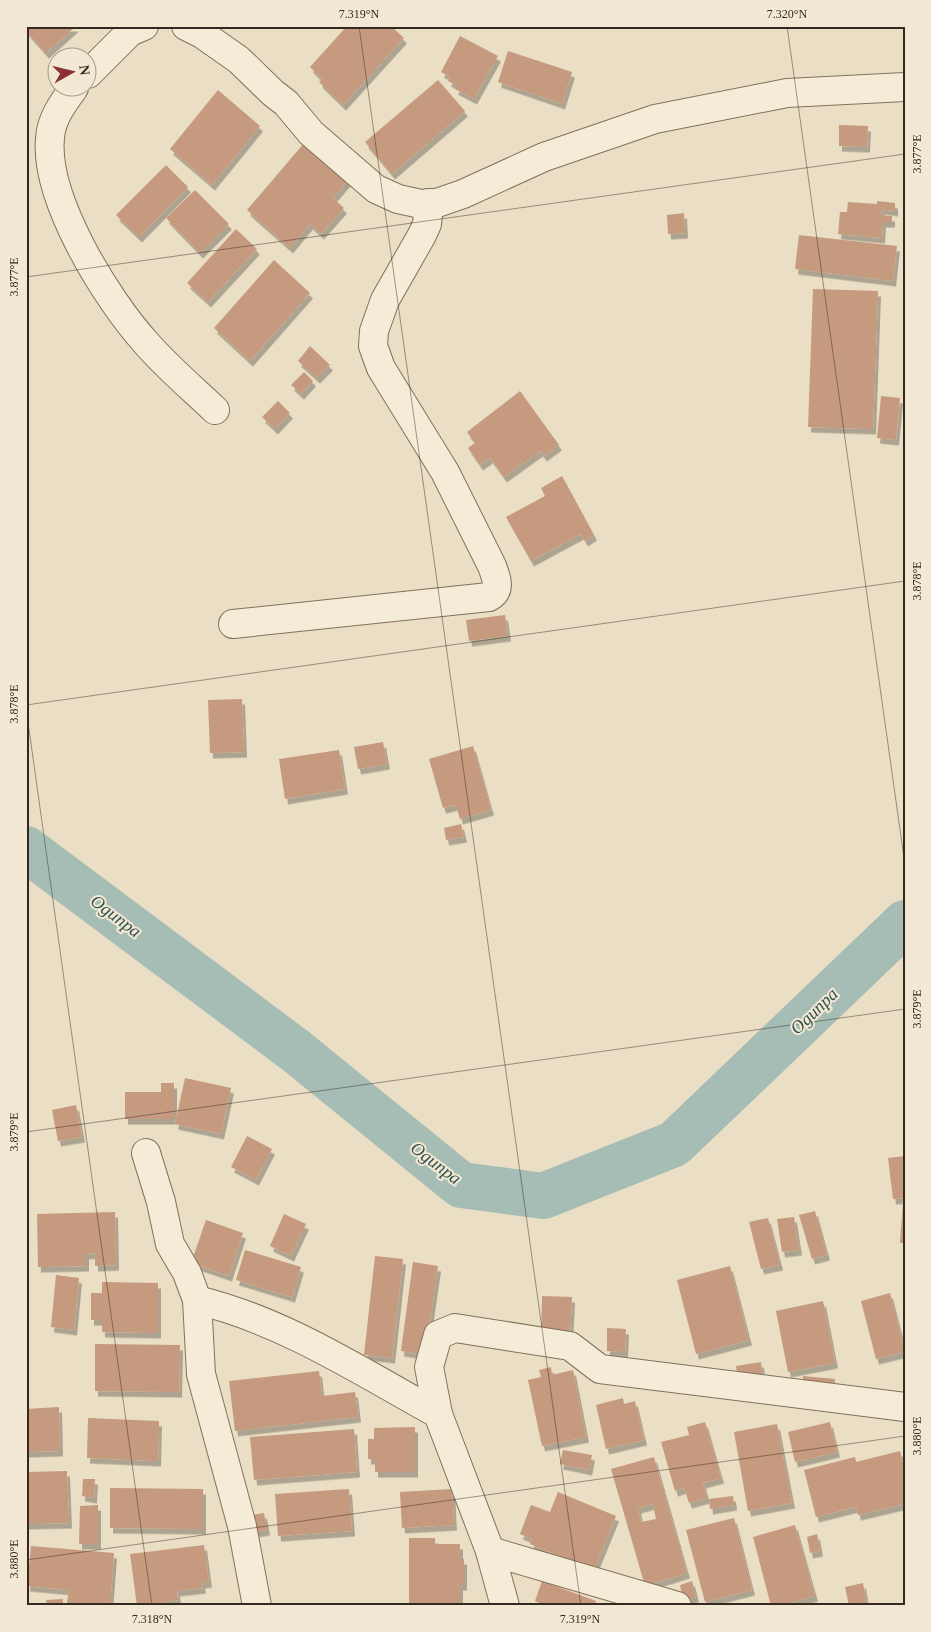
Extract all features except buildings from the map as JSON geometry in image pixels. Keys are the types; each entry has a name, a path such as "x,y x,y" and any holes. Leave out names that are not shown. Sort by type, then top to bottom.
{"street":[{"path":"98,64 130,32 144,26"},
{"path":"186,26 202,34 239,60 273,94 286,103 311,133 376,189 398,199 429,203 437,203 463,194 544,157 655,119 787,94 905,86"},
{"path":"67,98 58,110 50,137 54,176 69,219 97,277 141,337 215,410"},
{"path":"233,624 488,597 494,594 497,588 497,580 492,566 445,472 381,368 373,346 374,331 379,314 427,224 429,203"},
{"path":"146,1153 161,1202 170,1244 187,1273 197,1300 201,1374 242,1526 257,1606"},
{"path":"197,1300 231,1308 298,1336 438,1414"},
{"path":"505,1606 490,1551 438,1414 429,1368 438,1334 455,1328 570,1346 600,1369 905,1407"},
{"path":"490,1551 677,1606"}],"waterway":[{"name":"Ogunpa","path":"26,849 296,1051 461,1185 543,1196 674,1144 905,923"}]}
